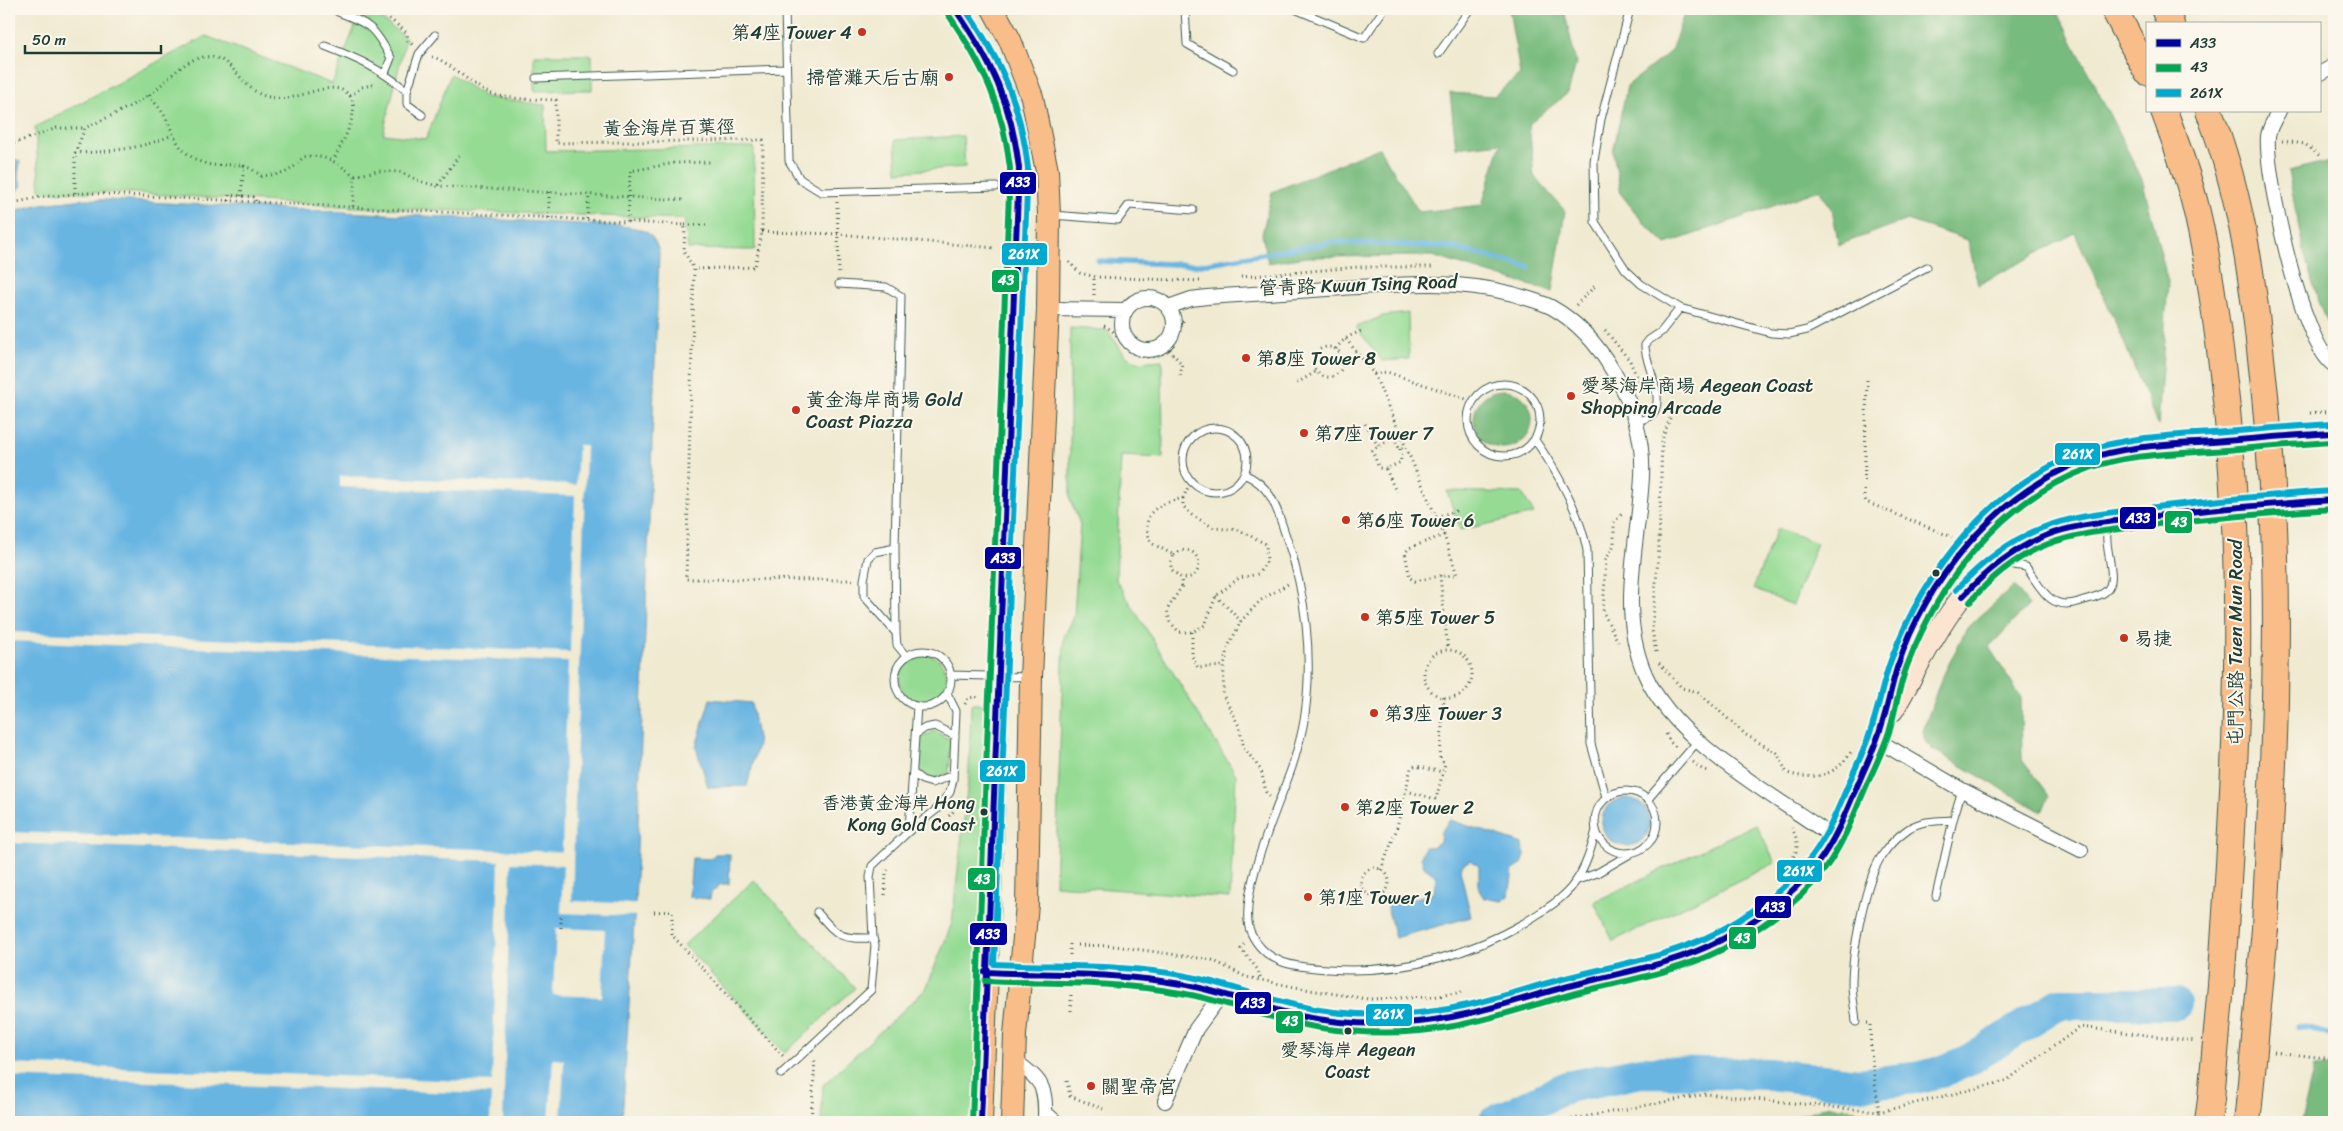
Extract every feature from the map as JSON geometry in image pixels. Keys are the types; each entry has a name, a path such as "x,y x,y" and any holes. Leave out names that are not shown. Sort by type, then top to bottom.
{"highway":[{"path":"2114,9 2146,70"},
{"path":"2164,9 2170,22"},
{"name":"屯門公路 Tuen Mun Road","path":"2164,112 2194,202 2204,247 2219,344 2233,465 2239,657 2228,897 2210,1110"},
{"name":"屯門公路 Tuen Mun Road","path":"2209,112 2229,171 2248,247 2270,448 2274,534 2275,696 2265,929 2248,1113"}],"main road":[{"path":"955,9 996,74 1005,95 1017,148 1019,188 985,972 981,1122"},
{"path":"993,9 1014,48 1032,98 1047,171 1050,215 1048,309 1031,677 1026,904 1014,1060 1012,1122"}],"street":[{"path":"2320,73 2334,66"},
{"path":"2279,112 2268,135 2278,212 2292,273 2315,340 2334,365"},
{"name":"管青路 Kwun Tsing Road","path":"1168,307 1191,299 1437,283 1497,290 1550,306 1575,324 1596,344 1621,384 1636,422 1642,446 1642,476 1630,587 1633,635 1645,674 1655,693 1671,714 1698,741 1833,837"},
{"path":"1146,298 1154,298 1168,307 1174,323 1169,340 1154,350 1145,351 1129,343 1124,336 1122,318 1125,310 1138,300 1146,298"},
{"path":"1048,309 1125,310"},
{"path":"2303,435 2334,433"},
{"path":"1878,736 1898,664 1924,611 1960,556 1980,530 1998,512 2032,486 2056,472 2086,460 2115,452 2180,444"},
{"path":"2308,502 2334,500"},
{"path":"985,972 1128,978 1182,984 1314,1019 1346,1023 1410,1023 1468,1014 1577,984 1636,971 1694,953 1744,927 1797,885 1816,865 1833,837 1878,736 1952,610 1966,593 1997,563 2022,547 2045,536 2087,525 2203,510"},
{"path":"1878,736 1962,790 2081,850"},
{"path":"1165,1101 1196,1029 1221,994"},
{"path":"1014,1060 1036,1077 1046,1092 1045,1116"}],"lane":[{"path":"785,9 789,161 800,179 821,192 996,187"},
{"path":"1185,9 1187,44 1233,70"},
{"path":"1295,9 1364,38 1384,9"},
{"path":"1438,54 1470,9"},
{"path":"1630,9 1601,119 1594,161 1595,222 1626,270 1641,284 1680,308 1771,333 1790,334 1807,330 1927,267"},
{"path":"338,12 367,23 382,42 391,58 385,73"},
{"path":"422,115 407,104 407,91 421,51 435,35"},
{"path":"325,46 365,62 385,73 407,91"},
{"path":"536,78 786,69"},
{"path":"1050,215 1118,220 1129,205 1193,210"},
{"path":"839,284 886,287 901,296 895,548 896,633 898,645 906,656"},
{"path":"1636,422 1651,415 1656,409 1658,399 1645,345 1661,332 1680,308"},
{"path":"1501,383 1523,388 1535,402 1541,418 1535,440 1526,449 1515,455 1502,457 1490,454 1472,438 1467,418 1472,401 1479,392 1489,386 1501,383"},
{"path":"1211,428 1226,430 1243,443 1247,464 1244,474 1238,483 1230,489 1219,492 1204,490 1191,481 1184,467 1184,451 1188,441 1196,434 1211,428"},
{"path":"1535,440 1549,460 1579,520 1587,550 1591,744 1606,797"},
{"path":"1244,474 1258,480 1272,496 1300,579 1309,675 1305,716 1293,764 1254,873 1247,910 1249,930 1258,944 1275,960 1287,965 1337,970 1377,970 1407,967 1435,960 1499,937 1564,896 1578,880 1596,830 1595,815 1606,797 1623,790 1640,793 1648,799 1657,816 1655,835 1642,849 1632,852 1598,872 1578,880"},
{"path":"1997,563 2019,564 2026,567 2052,601 2066,606 2105,592 2110,586 2112,578 2107,528 2112,522"},
{"path":"895,548 875,552 868,559 865,567 864,596 896,633"},
{"path":"914,652 933,653 942,658 948,665 950,684 947,693 935,704 917,706 909,703 902,697 895,680 896,671 906,656 914,652"},
{"path":"950,675 1031,677"},
{"path":"781,1074 871,990 875,945 870,877 872,866 877,859 909,830 945,801 950,792 953,776 956,711 947,693"},
{"path":"909,830 917,706"},
{"path":"916,734 925,728 935,726 955,736"},
{"path":"1648,799 1698,741"},
{"path":"913,773 932,784 953,776"},
{"path":"1936,896 1952,820 1962,790"},
{"path":"1856,1022 1852,986 1853,958 1860,922 1880,858 1890,845 1909,829 1924,821 1952,820"},
{"path":"1596,830 1606,846 1614,851 1632,852"},
{"path":"817,912 837,934 846,938 873,938"},
{"path":"1045,1116 1061,1122"}],"path":[{"path":"378,9 407,33 408,41 421,51"},
{"name":"黃金海岸百葉徑","path":"421,51 430,58 439,58 464,79 488,94 556,100 556,143 763,140 762,232"},
{"path":"9,145 57,128 85,128 149,95 192,60 212,56 226,62 251,87 266,97 286,99 327,89 342,90 350,96 354,105 348,131 334,161"},
{"path":"350,96 362,87 375,84 407,91"},
{"path":"149,95 164,115 172,135 188,153 199,161 214,166 244,165 250,167 260,176 287,172 294,169 303,157 316,155 334,161 356,176 378,171 401,172 419,181 437,186 628,195 683,200"},
{"path":"75,193 75,153 85,128"},
{"path":"75,153 106,152 158,142 172,135"},
{"path":"2268,139 2306,144 2321,157"},
{"path":"437,186 461,153"},
{"path":"628,222 630,171 675,163 710,162"},
{"path":"241,196 244,165"},
{"path":"352,208 356,176"},
{"path":"837,191 839,284"},
{"path":"549,192 549,218"},
{"path":"9,204 40,197 75,193 709,225"},
{"path":"587,219 589,194"},
{"path":"229,201 229,196 241,196 255,197 256,202"},
{"path":"685,225 684,251 694,269 686,579 864,580"},
{"path":"694,269 755,267 762,232 838,234 1001,248"},
{"path":"1576,304 1596,285"},
{"path":"1100,326 1111,329 1127,349 1142,357 1151,358 1168,350 1174,344 1184,319 1188,315"},
{"path":"1336,349 1346,339 1364,330"},
{"path":"1346,339 1374,374 1444,536 1457,574 1415,581 1410,578 1405,553 1409,548 1444,536"},
{"path":"1326,348 1336,349 1342,357 1340,371 1328,377 1317,372 1313,361 1318,352 1326,348"},
{"path":"1168,350 1182,364 1180,377"},
{"path":"1297,383 1317,372"},
{"path":"1374,374 1387,372 1472,401"},
{"path":"1867,380 1864,496 1866,502 1957,539"},
{"path":"1674,407 1662,440 1659,547 1652,630 1658,661 1682,688 1698,692 1746,735 1777,754 1787,773 1810,778 1823,775"},
{"path":"2310,413 2334,411"},
{"path":"1365,424 1378,446"},
{"path":"1393,438 1400,449 1401,462 1386,470 1379,468 1372,454 1372,450 1393,438"},
{"path":"1400,449 1405,446"},
{"path":"1386,470 1396,492"},
{"path":"1181,578 1188,578 1195,574 1199,568 1199,561 1196,555 1189,550 1181,551 1174,555 1171,561 1172,569 1181,578 1182,586 1167,610 1170,622 1179,632 1192,632 1205,625 1216,596 1239,578 1258,574 1267,561 1266,544 1238,530 1214,528 1192,515 1183,506 1183,498 1191,481"},
{"path":"1174,555 1151,543 1146,530 1149,514 1162,504 1183,498"},
{"path":"1436,517 1459,510"},
{"path":"1620,647 1603,612 1606,560 1614,545 1614,522 1625,511"},
{"path":"1440,576 1448,650"},
{"path":"1280,800 1266,792 1261,770 1244,748 1239,726 1223,695 1224,666 1229,645 1241,621 1261,600 1300,579"},
{"path":"1216,596 1241,621"},
{"path":"1192,632 1192,656 1198,668 1224,666"},
{"path":"1448,650 1456,652 1468,661 1472,676 1470,684 1460,695 1444,698 1430,690 1424,676 1428,661 1434,655 1448,650"},
{"path":"965,712 965,703 968,698 976,697 982,701"},
{"path":"1406,791 1436,799 1445,764 1440,758 1444,698"},
{"path":"1666,732 1670,742 1685,756 1703,770 1715,774"},
{"path":"1382,870 1396,831 1411,768 1415,766 1444,772"},
{"path":"947,817 954,811 957,804"},
{"path":"1790,825 1798,844 1797,852"},
{"path":"885,900 886,873 891,866"},
{"path":"1369,869 1382,870 1388,880 1385,891 1380,895 1368,894 1361,884 1364,872 1369,869"},
{"path":"654,912 672,911 672,935 785,1058 816,1058 812,1122"},
{"path":"561,913 561,928"},
{"path":"1242,940 1244,944 1241,949 1258,970 1261,980"},
{"path":"1856,1022 1870,1023 1871,1053 1878,1112"},
{"path":"1557,1122 1706,1094 1878,1112 2006,1082 2080,1027 2178,1038"},
{"path":"2299,1055 2334,1059"},
{"path":"1067,1082 1070,1096 1104,1109"}],"green space":[{"path":"362,9 369,9 406,38 383,134 426,139 451,74 485,97 545,105 546,151 754,147 755,250 688,249 684,219 353,207 135,193 40,191 35,127 206,36 332,84"},
{"path":"1509,9 1564,9 1576,63 1568,93 1529,124 1534,176 1565,211 1552,292 1432,256 1306,257 1268,263 1262,234 1272,192 1379,148 1419,212 1482,205 1501,143 1456,148 1450,93 1494,96 1520,74"},
{"path":"1686,9 2056,9 2142,179 2168,282 2158,426 2121,335 2075,233 1978,285 1968,240 1907,220 1839,245 1832,209 1819,190 1666,244 1642,221 1621,194 1613,152 1627,86 1671,51"},
{"path":"534,55 592,55 592,90 534,91"},
{"path":"963,136 965,167 897,172 895,140"},
{"path":"2334,160 2334,335 2310,275 2288,171"},
{"path":"1408,313 1409,359 1382,361 1356,327 1383,316"},
{"path":"1070,328 1107,330 1126,356 1137,362 1162,360 1163,458 1121,456 1116,580 1236,775 1230,898 1055,885 1064,637 1074,617 1080,524 1070,499"},
{"path":"1503,390 1514,392 1527,403 1532,419 1530,430 1519,443 1503,448 1492,446 1479,435 1474,419 1476,408 1487,395"},
{"path":"1447,491 1522,493 1534,514 1460,530"},
{"path":"1777,528 1817,543 1793,605 1753,589"},
{"path":"2014,586 2029,605 1989,647 2021,698 2022,760 2049,796 2042,812 1932,749 1925,741 1923,731 1940,682 1967,628"},
{"path":"923,654 932,656 940,661 945,669 947,678 945,687 940,695 932,700 923,702 914,700 906,695 901,687 899,678 901,669 906,661 914,656"},
{"path":"971,704 986,704 974,1122 821,1122 823,1085 926,989 952,923 969,772"},
{"path":"935,731 951,740 949,773 933,778 917,770 920,738"},
{"path":"1756,824 1775,863 1613,941 1594,902"},
{"path":"754,880 855,988 785,1053 684,945"},
{"path":"2314,1067 2334,1067 2334,1122 2301,1122"},
{"path":"1830,1105 1889,1117 1904,1122 1781,1122"}],"water":[{"path":"12,157 20,162 18,175 22,186 16,192 9,193 9,158"},
{"path":"86,199 621,226 645,231 656,244 659,252 635,904 622,1122 9,1122 9,212 41,204"},
{"path":"710,699 751,703 758,744 747,786 708,787 696,747"},
{"path":"1621,798 1631,798 1643,805 1650,817 1650,827 1643,839 1631,846 1621,846 1613,842 1606,835 1602,827 1602,817 1606,809 1613,802"},
{"path":"1450,820 1523,844 1524,860 1513,870 1509,896 1502,901 1484,898 1479,890 1479,866 1471,860 1463,864 1460,870 1471,917 1395,938 1387,906 1434,893 1436,876 1424,867 1421,857 1425,847 1432,847 1440,842 1441,832"},
{"path":"715,854 730,854 729,884 721,884 711,893 710,899 689,897 692,858 710,859"}],"pier":[{"path":"578,445 586,445 572,901 638,904 637,916 561,913 563,865 511,863 503,1122 490,1122 491,1094 9,1077 9,1064 492,1082 499,861 9,843 9,832 562,852 568,662 9,641 9,632 570,652 575,496 340,487 340,476 576,485"},
{"path":"556,928 605,930 602,997 553,995"},
{"path":"553,1059 564,1060 561,1121 587,1122 549,1122"}],"waterway":[{"path":"1098,261 1198,265 1333,242 1451,247 1529,267"},
{"path":"1494,1122 1567,1087 1641,1072 1769,1074 1859,1084 1915,1078 1941,1072 1969,1060 2059,1004 2176,1004"},
{"path":"2297,1026 2334,1036"}],"tunnel":[{"path":"2180,444 2303,435"},
{"path":"2203,509 2308,502"}],"transit line":[{"name":"A33","path":"955,9 979,47 998,84 1011,123 1019,168 981,1122"},
{"name":"261X","path":"965,9 989,46 1007,84 1020,124 1028,168 994,964 1111,967 1158,971 1211,982 1312,1009 1351,1014 1391,1015 1446,1009 1488,1000 1570,977 1645,959 1700,940 1731,925 1757,908 1792,879 1812,856 1834,817 1866,743 1891,660 1905,627 1922,595 1942,564 1965,535 1991,509 2019,486 2050,467 2083,452 2114,443 2163,436 2334,424"},
{"name":"43","path":"948,14 981,69 997,105 1007,146 1010,168 972,1122"},
{"name":"A33","path":"985,972 1132,977 1157,980 1196,987 1300,1016 1352,1023 1392,1024 1448,1018 1648,967 1686,955 1734,933 1773,907 1796,887 1817,864 1842,822 1873,750 1897,668 1910,635 1926,603 1945,573 1967,545 1992,519 2020,496 2050,476 2082,461 2114,452 2163,445 2334,433"},
{"name":"43","path":"985,981 1132,986 1157,989 1202,997 1284,1020 1326,1029 1401,1032 1428,1030 1470,1023 1580,992 1670,970 1704,958 1763,925 1790,905 1814,882 1831,860 1849,827 1883,750 1904,674 1920,634 1956,574 2002,522 2029,500 2058,482 2105,463 2150,455 2334,442"},
{"name":"261X","path":"1956,590 1985,562 2007,546 2030,533 2054,524 2102,514 2188,503 2333,491"},
{"name":"A33","path":"1963,596 1991,569 2011,554 2033,541 2056,532 2104,522 2189,512 2334,500"},
{"name":"43","path":"1970,602 1987,584 2015,561 2048,544 2071,537 2190,521 2334,509"}],"place":[{"name":"第4座 Tower 4","path":"862,32"},
{"name":"掃管灘天后古廟","path":"949,77"},
{"name":"第8座 Tower 8","path":"1246,358"},
{"name":"愛琴海岸商場 Aegean Coast Shopping Arcade","path":"1571,396"},
{"name":"黃金海岸商場 Gold Coast Piazza","path":"796,410"},
{"name":"第7座 Tower 7","path":"1304,433"},
{"name":"第6座 Tower 6","path":"1346,520"},
{"name":"第5座 Tower 5","path":"1365,617"},
{"name":"易捷","path":"2124,638"},
{"name":"第3座 Tower 3","path":"1374,713"},
{"name":"第2座 Tower 2","path":"1345,807"},
{"name":"香港黃金海岸 Hong Kong Gold Coast","path":"984,812"},
{"name":"第1座 Tower 1","path":"1308,897"},
{"name":"愛琴海岸 Aegean Coast","path":"1348,1031"},
{"name":"關聖帝宮","path":"1091,1086"}]}
